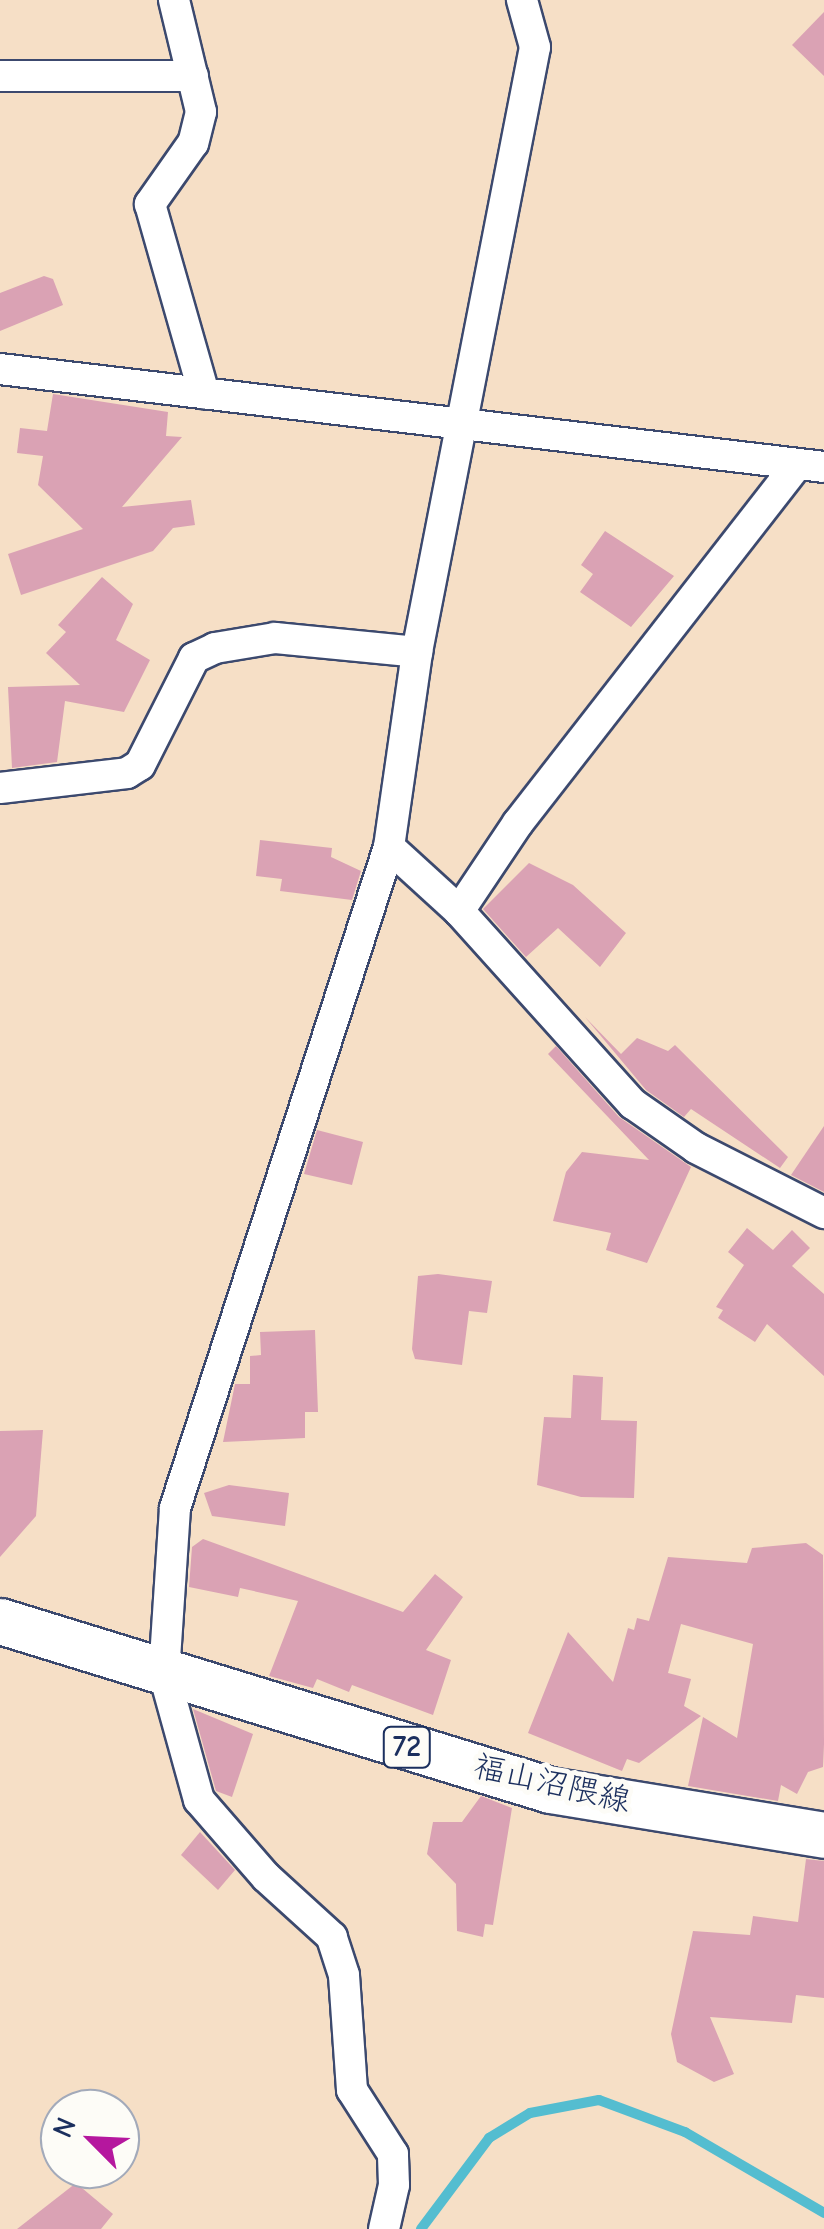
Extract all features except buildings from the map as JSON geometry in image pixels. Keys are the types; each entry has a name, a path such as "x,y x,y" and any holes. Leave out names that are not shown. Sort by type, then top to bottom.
{"main road":[{"name":"福山沼隈線","path":"0,1620 164,1674 550,1790 824,1835"}],"street":[{"path":"174,0 201,112 193,143 150,204 204,392"},
{"path":"384,2229 393,2154 352,2090 344,1975 332,1937 266,1877 198,1800 164,1674 175,1508 389,847 417,652 536,47 522,0"},
{"path":"0,76 194,76"},
{"path":"0,370 464,420 810,467"},
{"path":"460,911 518,823 810,467"},
{"path":"0,788 126,773 140,766 194,658 215,648 275,638 417,652"},
{"path":"389,847 460,911 633,1104 696,1148 824,1213"}],"waterway":[{"path":"421,2229 489,2138 530,2113 599,2100 685,2132 824,2213"}]}
